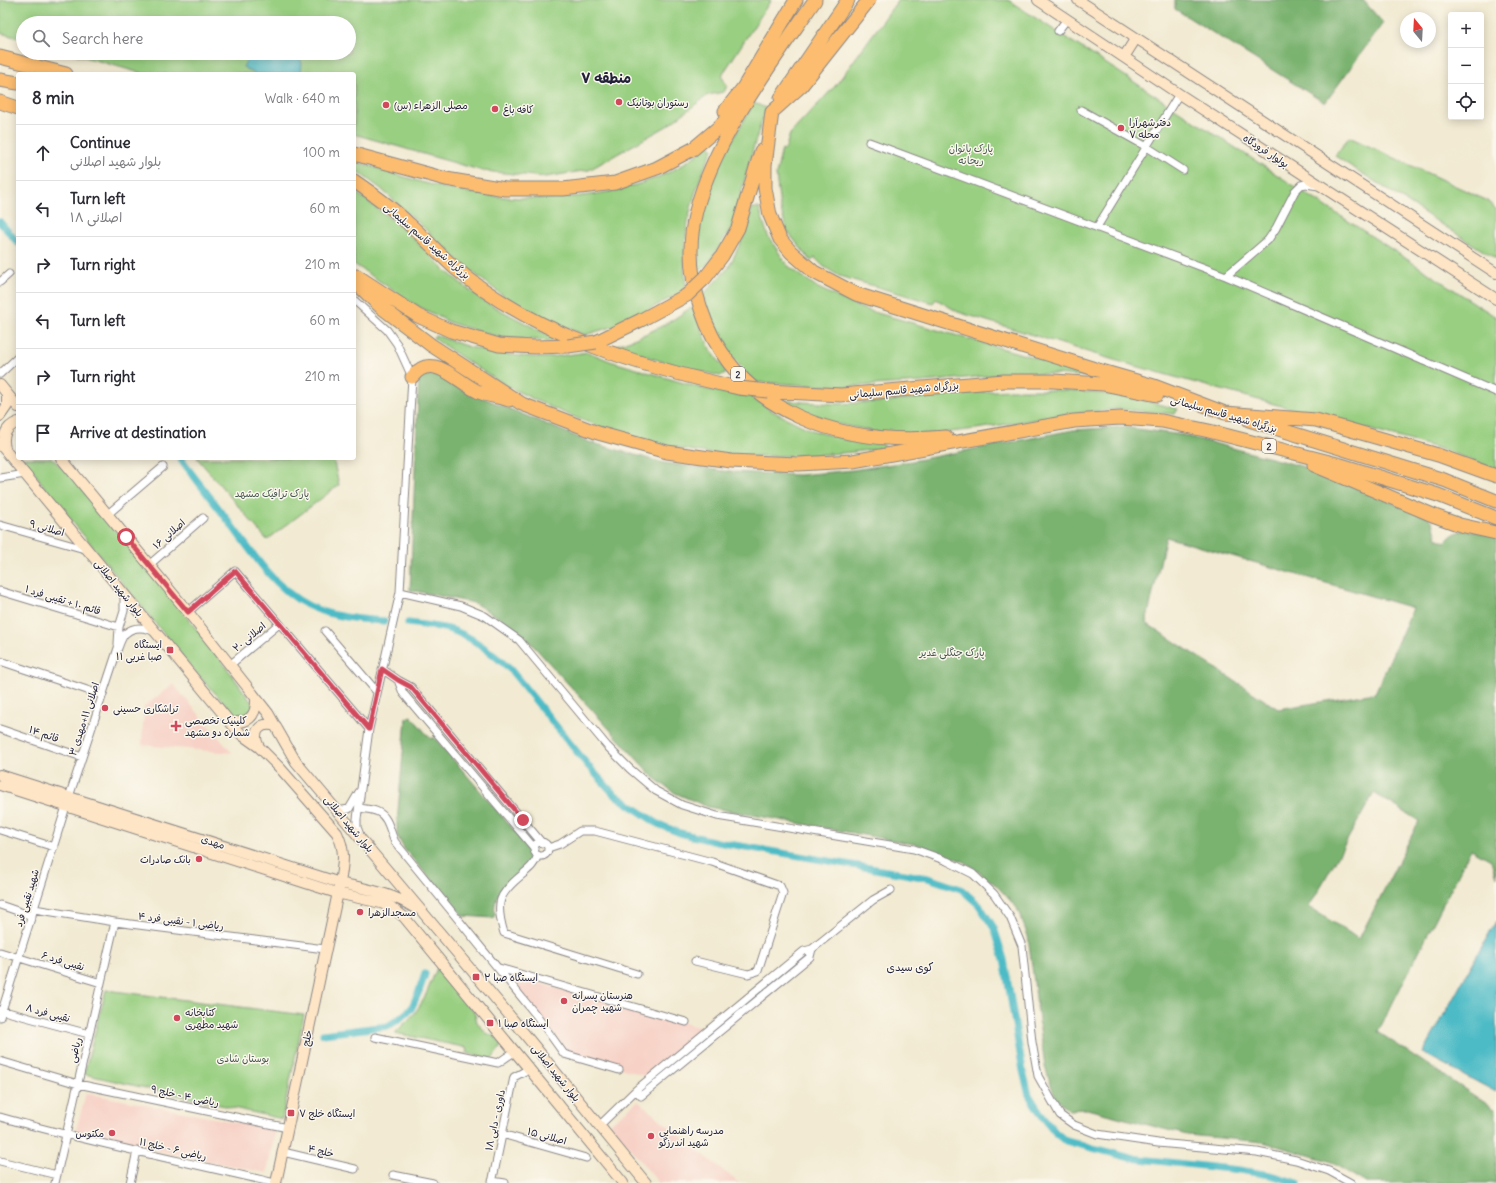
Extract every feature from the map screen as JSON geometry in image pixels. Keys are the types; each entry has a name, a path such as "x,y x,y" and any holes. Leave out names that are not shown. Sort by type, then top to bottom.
{"highway":[{"path":"657,168 702,135 720,118 732,103 796,0"},
{"path":"356,155 446,179 505,189 563,189 615,183 657,168 693,149 719,127 757,86 815,0"},
{"path":"356,275 418,316 451,331 499,345 535,348 568,346 596,342 687,295 705,278 722,256 738,228 772,112 848,0"},
{"path":"869,0 801,86 772,112 765,165 765,188 770,215 780,239 814,272 856,294 1098,370 1154,386 1225,413 1316,420 1438,455 1496,476"},
{"path":"0,57 58,72"},
{"path":"0,80 16,83"},
{"name":"2","path":"757,86 717,156 704,185 696,212 691,240 691,266 696,294 707,328 721,353 741,378 773,404 811,423 850,433 885,438 931,438 1034,428"},
{"path":"0,102 16,107"},
{"name":"بزرگراه شهید قاسم سلیمانی","path":"356,184 408,223 455,268 500,301 534,319 607,352 697,379 739,388 841,395 1004,381 1053,381 1103,384 1158,395 1225,413 1444,480 1496,501"},
{"path":"356,283 381,308 431,345 522,404"},
{"path":"412,377 417,370 431,366 439,367 479,392 522,404 598,433 667,452 731,461 799,464 853,461 1034,428"},
{"name":"بزرگراه شهید قاسم سلیمانی","path":"1034,428 1074,421 1120,418 1162,421 1209,431 1341,465 1438,495 1496,518"},
{"path":"1272,447 1435,516 1460,525 1496,533"}],"main road":[{"name":"بولوار فرودگاه","path":"1038,0 1321,187 1496,299"},
{"path":"1078,0 1496,273"},
{"path":"1124,57 1136,38"},
{"path":"0,385 16,405"},
{"path":"0,416 7,406 7,394"},
{"path":"3,448 5,433 8,428 16,423"},
{"name":"بلوار شهید اصلانی","path":"3,448 229,721 242,735 259,747 280,768 337,833 344,850 344,862 339,888"},
{"name":"بلوار شهید اصلانی","path":"63,460 188,612 256,698 276,726 296,762 505,1010 646,1183"},
{"path":"229,721 238,723 246,721 253,715 257,707 256,698"},
{"path":"259,747 255,740 256,732 261,726 269,724 276,726"},
{"name":"مهدی","path":"0,775 68,802 339,888 391,907 404,917"},
{"name":"مهدی","path":"0,786 68,802"},
{"name":"مهدی","path":"339,888 384,894 406,902 423,913"},
{"name":"خلج","path":"276,1183 339,888"},
{"name":"بلوار شهید اصلانی","path":"404,917 623,1183"}],"street":[{"path":"1058,31 1067,19"},
{"path":"1097,227 1179,94"},
{"path":"1081,110 1147,147 1183,170"},
{"path":"869,142 1226,276 1496,392"},
{"path":"1226,276 1268,240 1276,228 1295,191 1306,184 1321,187"},
{"path":"0,282 10,274"},
{"path":"356,302 387,330 397,344 412,377 400,592 369,729 360,790 359,808 356,819 357,827 362,840"},
{"path":"0,374 16,359"},
{"path":"108,514 163,467"},
{"path":"0,478 25,474"},
{"name":"اصلانی ۱۶","path":"149,565 202,518"},
{"name":"اصلانی ۹","path":"0,525 88,550"},
{"path":"188,612 235,571 369,729"},
{"name":"قائم ۱۰ + تقیبی فرد ۱","path":"0,591 120,627"},
{"path":"400,592 461,606 485,616 519,640 607,746 630,770 656,791 682,805 718,816 914,849 947,861 973,874 994,894 1010,917 1022,946 1032,1042 1038,1076 1060,1114 1074,1125 1097,1134 1158,1143 1257,1152 1296,1160 1328,1171 1351,1183"},
{"path":"118,648 120,627 124,611 124,594"},
{"name":"اصلانی ۲۰","path":"230,665 279,624"},
{"path":"118,648 125,633 132,629 148,628 155,632"},
{"path":"326,631 377,692"},
{"name":"اصلانی ۱۱+مهدی ۳","path":"68,802 118,648"},
{"path":"0,661 102,695"},
{"path":"382,669 411,687 542,843 546,844 548,848"},
{"path":"398,680 403,693 537,852 546,855 548,848"},
{"path":"415,706 422,700"},
{"path":"431,725 438,719"},
{"name":"قائم ۱۴","path":"0,729 82,757"},
{"path":"460,760 468,754"},
{"path":"337,811 349,809 360,790"},
{"name":"شهید نقیبی فرد","path":"1,1013 68,802"},
{"path":"500,808 508,802"},
{"path":"359,808 378,812 384,817 388,823 390,833 395,842 536,1015 564,1054 618,1070"},
{"path":"0,830 54,847"},
{"path":"548,848 560,844 580,831 595,830 712,862 780,886 783,893 758,971 748,974 695,961"},
{"path":"542,843 538,844 535,864 510,884 500,898 499,916 504,933 637,974"},
{"path":"598,1126 636,1090 804,951 812,949 873,900 891,890"},
{"name":"ریاضی ۱ - نقیبی فرد ۴","path":"0,905 33,912 325,949"},
{"name":"ریاضی","path":"55,1183 115,922"},
{"name":"نقیبی فرد ۶","path":"0,952 101,983"},
{"path":"498,968 686,1022"},
{"name":"نقیبی فرد ۸","path":"1,1013 89,1034"},
{"path":"375,1037 498,1063 514,1052"},
{"name":"ریاضی ۴ - خلج ۹","path":"0,1061 78,1084 288,1128"},
{"name":"داوری - دایی ۱۸","path":"492,1182 514,1077 529,1069"},
{"name":"ریاضی ۶ - خلج ۱۱","path":"0,1117 66,1136 137,1150 276,1183"},
{"name":"اصلانی ۱۵","path":"502,1134 586,1158"},
{"path":"130,1183 137,1150"},
{"name":"خلج ۴","path":"282,1152 355,1169"},
{"path":"0,1161 57,1175"},
{"path":"393,1175 433,1183"},
{"path":"492,1182 505,1183"}],"shaded area":[{"name":"کلینیک تخصصی شمار‌ه دو مشهد","path":"173,684 232,753 142,745 144,707"},
{"name":"هنرستان پسرانه شهید چمران","path":"502,973 702,1028 648,1077 566,1050"},
{"path":"86,1093 275,1130 267,1173 75,1134"},
{"name":"مدرسه راهنمایی شهید اندرزگو","path":"638,1101 739,1183 659,1183 610,1124"}],"green space":[{"path":"0,0 771,0 724,72 722,77 727,86 724,92 708,95 667,126 589,170 545,177 483,171 356,135 356,72 137,72 95,60 356,60 356,16 16,16 16,37 0,33"},
{"name":"پارک بانوان ریحانه","path":"898,0 1008,0 1496,317 1496,469 1438,448 1114,360 958,312 936,299 933,303 839,276 823,266 815,258 811,261 787,231 780,207 776,175 782,149 785,150 790,134 836,85"},
{"path":"1175,0 1363,0 1383,23 1325,103 1175,9"},
{"path":"754,103 766,108 732,226 710,261 699,272 698,238 705,202 726,151"},
{"path":"1349,137 1486,200 1496,209 1496,259 1335,156"},
{"path":"709,145 713,149 699,182 689,215 685,250 686,286 678,294 621,324 585,335 550,321 505,297 462,264 380,188 356,170 356,162 410,179 470,193 525,198 552,198 606,192 633,186 672,171"},
{"path":"356,193 404,229 446,271 483,301 554,338 554,341 502,338 451,323 412,303 356,265"},
{"path":"752,208 759,208 768,236 787,265 818,288 863,309 1096,375 1095,377 1053,374 1008,374 922,382 840,387 754,382 725,348 711,322 703,295 729,267 745,233"},
{"path":"690,308 693,309 710,349 727,372 720,376 667,363 614,346 654,330"},
{"path":"435,335 469,347 510,355 544,358 588,352 610,361 704,389 753,397 772,411 811,430 847,440 884,444 884,448 855,452 796,456 734,456 702,452 647,441 568,414 517,391 433,338"},
{"name":"پارک جنگلی غدیر","path":"436,370 479,396 589,442 664,463 731,472 799,475 853,470 912,461 1073,430 1122,427 1183,435 1301,466 1430,518 1433,522 1437,538 1445,542 1457,532 1469,530 1496,536 1496,877 1491,860 1471,849 1378,1032 1496,1110 1496,1183 1366,1183 1329,1161 1263,1142 1187,1135 1087,1109 1069,1110 1055,1097 1045,1067 1028,936 1017,908 996,885 965,862 919,845 708,807 675,793 654,778 529,641 508,623 474,603 410,590 419,374","holes":["1166,537 1413,608 1375,693 1278,709 1146,623","1374,793 1419,821 1359,939 1309,907"]},
{"path":"1010,390 1067,390 1125,396 1178,409 1175,414 1119,409 1076,413 976,429 932,434 887,434 817,420 776,400 838,404 881,402"},
{"path":"24,460 54,460 71,476 216,653 252,703 253,709 245,718 238,717 196,673 49,493"},
{"name":"پارک ترافیک مشهد","path":"199,460 333,460 339,485 267,540"},
{"path":"411,716 431,739 434,737 531,850 532,857 529,866 526,870 512,878 499,893 495,906 495,915 493,918 463,916 404,849 397,835 406,718"},
{"path":"437,968 474,1011 477,1022 486,1033 496,1037 502,1045 492,1059 467,1053 468,1048 395,1033 415,1013 424,999"},
{"name":"بوستان شادی","path":"106,990 304,1015 282,1119 84,1074"}],"water":[{"path":"248,60 300,60 302,63 301,72 252,72 243,67 245,62"},
{"path":"1496,921 1496,1092 1423,1053"}],"waterway":[{"path":"0,222 16,241"},
{"path":"182,460 260,564 281,587 306,605 321,611 352,618 384,621"},
{"path":"408,623 443,628 457,632 473,640 496,657 510,669 590,768 614,794 658,824 680,833 717,842 928,878 961,889 979,905 994,928 1004,959 1023,1071 1029,1095 1055,1132 1066,1141 1131,1158 1239,1170 1270,1175 1298,1183"},
{"path":"323,1034 388,1026 411,1009 425,974"}],"place":[{"name":"رستوران بوتانیک","path":"619,102"},
{"name":"مصلی الزهراء (س)","path":"386,105"},
{"name":"کافه باغ","path":"495,109"},
{"name":"دفترشهرآرا محله ۷","path":"1121,128"},
{"name":"ایستگاه صبا غربی ۱۱","path":"170,650"},
{"name":"تراشکاری حسینی","path":"105,708"},
{"name":"کلینیک تخصصی شمار‌ه دو مشهد","path":"176,726"},
{"name":"بانک صادرات","path":"199,859"},
{"name":"مسجدالزهرا","path":"360,912"},
{"name":"ایستگاه صبا ۲","path":"476,977"},
{"name":"هنرستان پسرانه شهید چمران","path":"564,1001"},
{"name":"کتابخانه شهید مطهری","path":"177,1018"},
{"name":"ایستگاه صبا ۱","path":"490,1023"},
{"name":"ایستگاه خلج ۷","path":"291,1113"},
{"name":"مکتوس","path":"112,1133"},
{"name":"مدرسه راهنمایی شهید اندرزگو","path":"651,1136"}],"district":[{"name":"منطقه ۷","path":"606,78"},
{"name":"کوی سیدی","path":"910,967"}],"route":[{"path":"126,537 188,612 235,571 369,729 382,669 411,687 523,820"}]}
